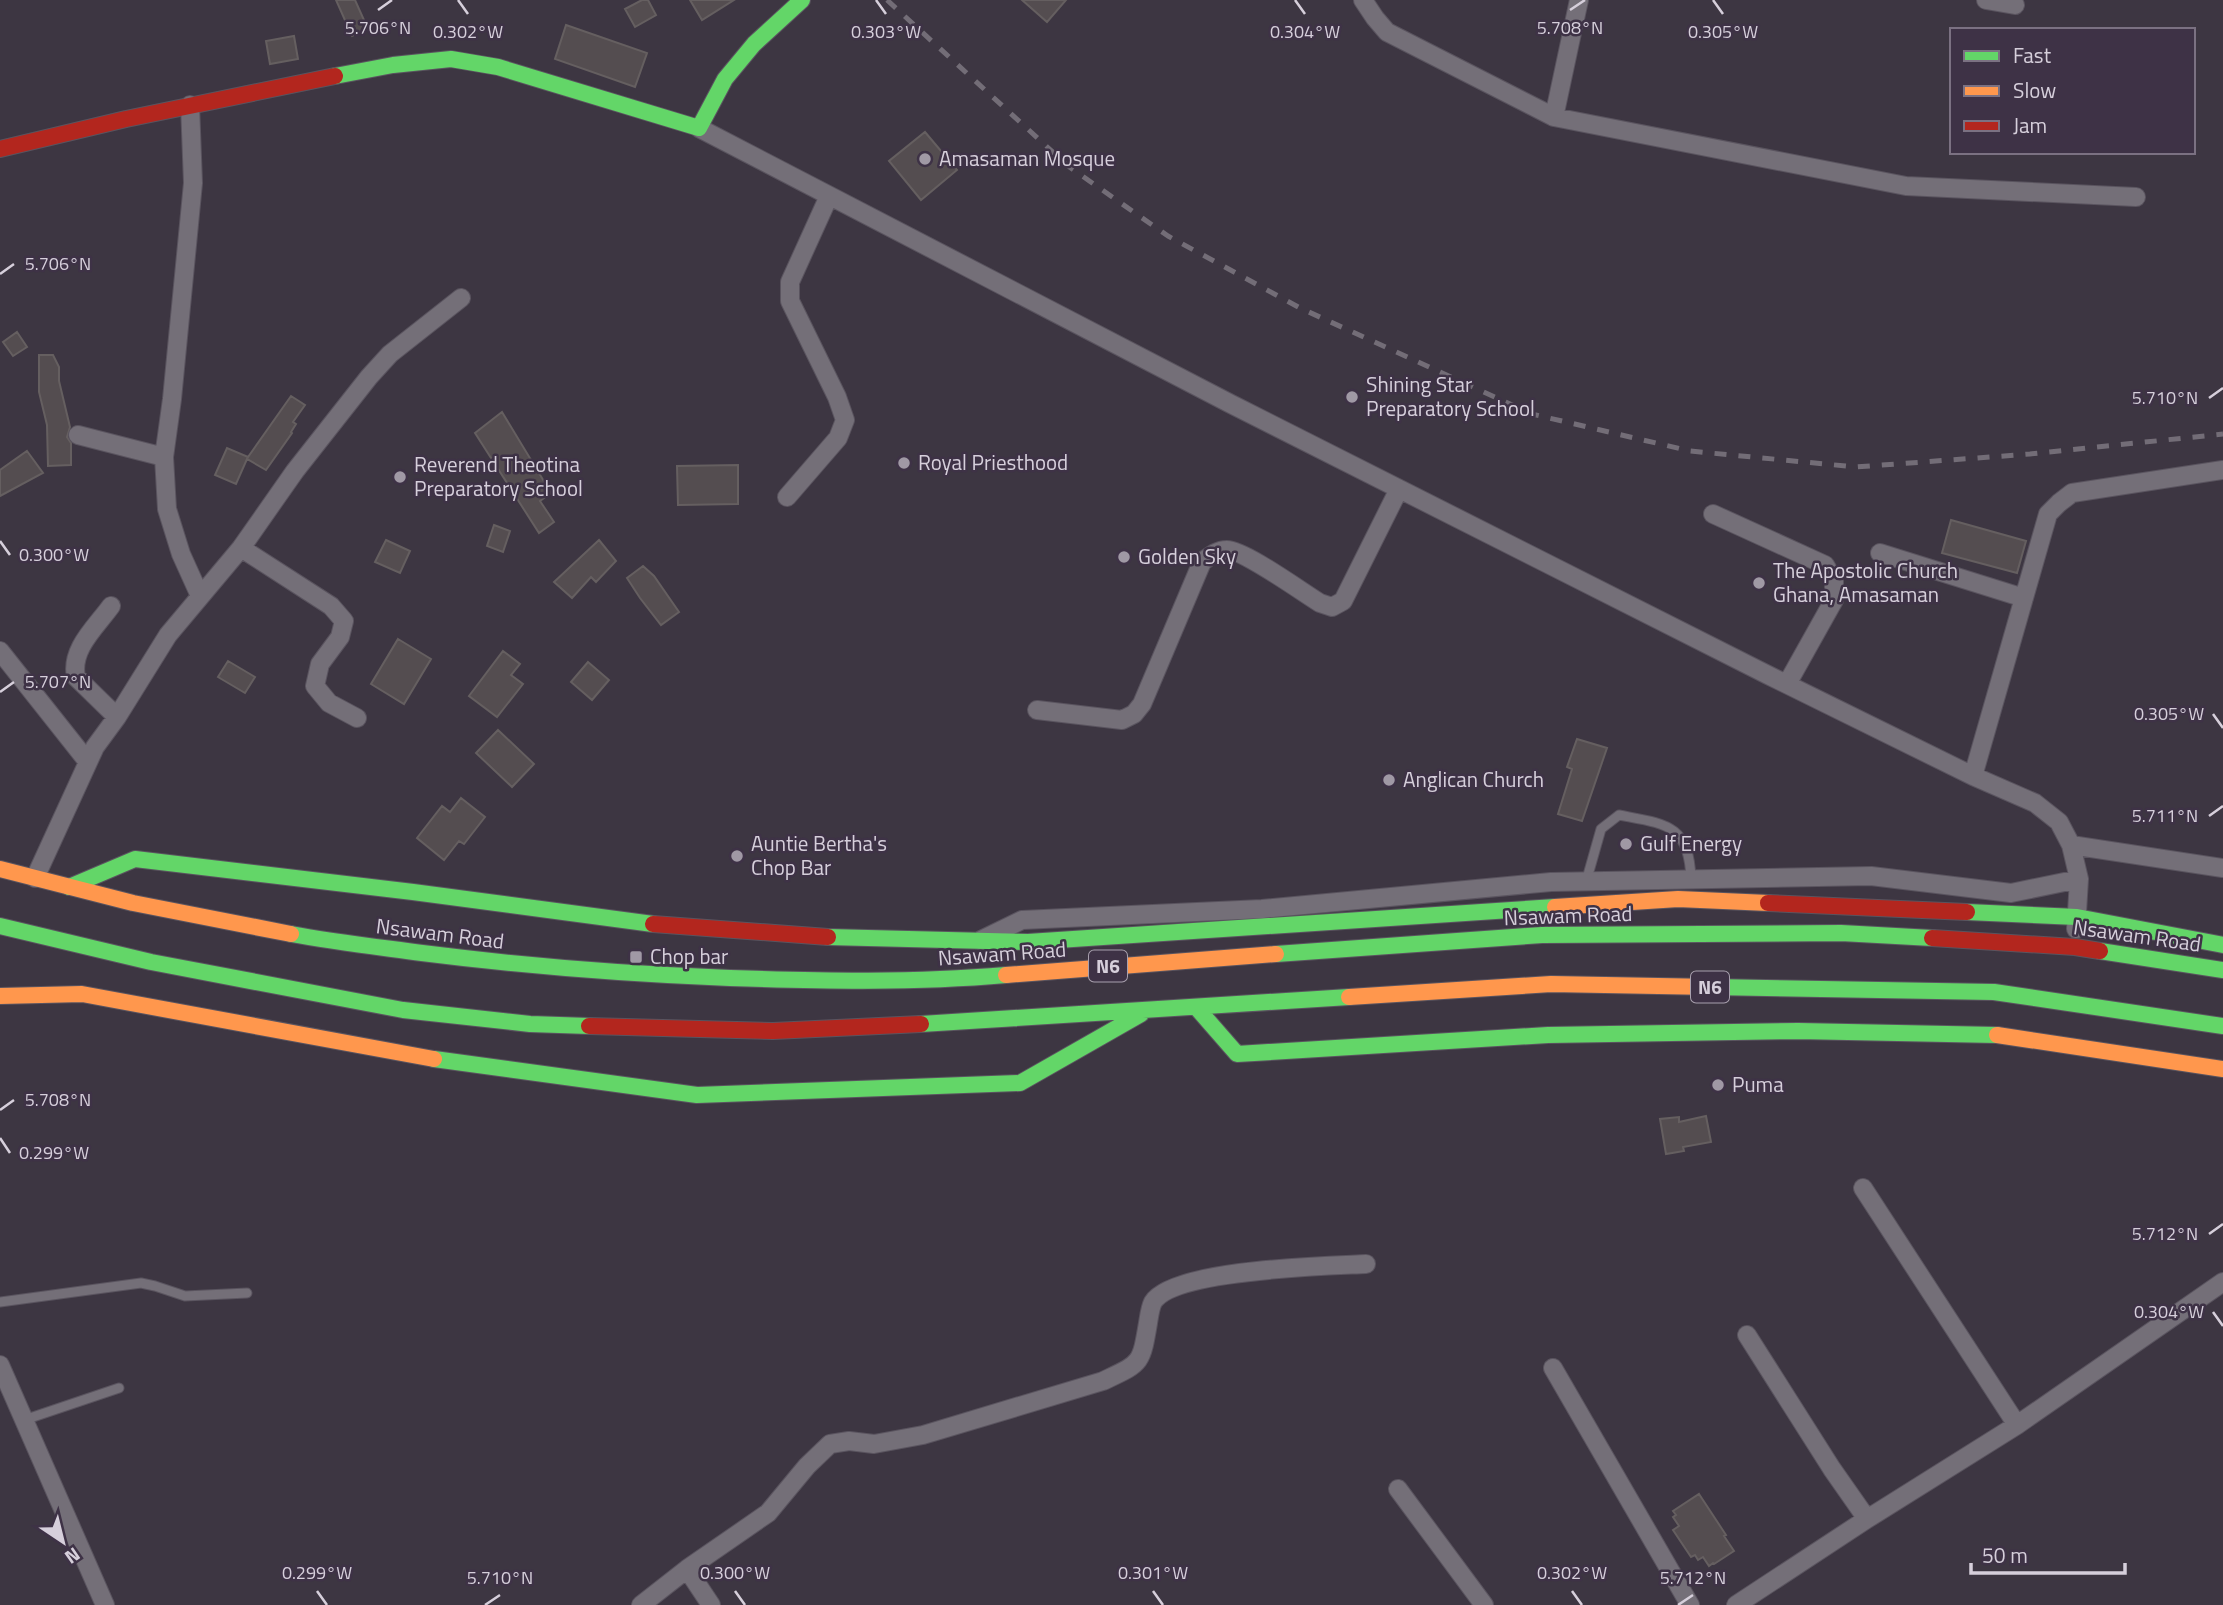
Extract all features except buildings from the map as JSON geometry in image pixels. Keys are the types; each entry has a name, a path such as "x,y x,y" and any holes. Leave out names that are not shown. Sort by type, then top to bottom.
{"main road":[{"path":"0,149 190,105 393,65 451,60 498,67 699,128 725,79 754,44 802,0"},
{"path":"69,887 135,859 648,924 825,937 1028,942 1678,899 2077,916 2223,945"},
{"name":"Nsawam Road","path":"0,869 134,903 329,941 525,966 652,975 816,980 952,980 1542,935 1840,933 2076,947 2223,970"},
{"name":"N6","path":"0,926 151,962 403,1010 530,1024 773,1031 1146,1011 1551,984 1994,992 2223,1026"},
{"path":"0,996 82,994 407,1055 697,1095 1020,1083 1146,1011"},
{"path":"1196,1007 1237,1054 1548,1035 1811,1031 2002,1035 2223,1069"}],"street":[{"path":"1363,0 1387,32 1554,117 1906,186 2137,197"},
{"path":"1375,18 1377,0"},
{"path":"1554,117 1579,0"},
{"path":"1986,0 2015,5"},
{"path":"190,105 193,183 164,457 167,509 181,554 200,596"},
{"path":"699,128 1399,489 1973,776 2035,803 2059,822 2071,845 2079,879 2076,947"},
{"path":"787,497 838,438 845,420 837,397 790,301 790,282 829,196"},
{"path":"35,878 95,747 168,635 241,548 295,471 369,377 390,354 461,298"},
{"path":"78,435 164,457"},
{"path":"1973,776 2048,514 2072,493 2223,470"},
{"path":"1037,709 1122,720 1134,715 1142,704 1202,562 1217,552 1230,550 1245,556 1320,603 1332,607 1343,601 1399,489"},
{"path":"1713,514 1825,565 1834,581 1834,600 1787,684"},
{"path":"241,548 331,607 344,621 340,637 320,664 315,686 329,703 356,718"},
{"path":"1880,553 2024,598"},
{"path":"111,606 78,651 75,670 76,677 117,717"},
{"path":"0,651 88,762"},
{"path":"2071,845 2223,869"},
{"path":"978,941 1022,920 1262,909 1551,882 1871,876 2011,893 2079,879"},
{"path":"1863,1188 2017,1425"},
{"path":"641,1605 687,1569 768,1513 807,1466 830,1444 849,1441 874,1444 923,1435 1103,1381 1129,1369 1140,1360 1153,1302 1166,1290 1186,1283 1257,1271 1366,1264"},
{"path":"1736,1605 2017,1425 2223,1282"},
{"path":"1747,1335 1867,1519"},
{"path":"0,1365 105,1605"},
{"path":"1553,1368 1690,1605"},
{"path":"1398,1489 1484,1605"},
{"path":"687,1569 711,1605"}],"lane":[{"path":"1586,881 1601,829 1619,815 1663,824 1675,832 1690,858 1691,879"},
{"path":"0,1302 141,1283 185,1296 247,1293"},
{"path":"24,1420 119,1388"}],"railway":[{"path":"887,0 1068,166 1168,236 1300,308 1532,414 1690,451 1856,467 2030,454 2223,434"}],"traffic: fast":[{"path":"335,76 393,65 451,59 498,67 699,128 725,79 754,44 802,0"},
{"path":"69,887 135,859 653,924"},
{"path":"828,937 1028,942 1555,907"},
{"path":"1967,912 2077,917 2223,945"},
{"path":"0,926 151,962 403,1010 530,1024 589,1026"},
{"path":"1276,954 1542,935 1841,933 1932,938"},
{"path":"291,934 461,958 653,974 868,981 1006,975"},
{"path":"2100,951 2223,970"},
{"path":"1712,987 1994,992 2223,1026"},
{"path":"921,1024 1349,997"},
{"path":"1196,1007 1237,1054 1548,1035 1798,1031 1997,1035"},
{"path":"434,1059 697,1095 1020,1083 1141,1014"}],"traffic: slow":[{"path":"0,869 133,903 291,934"},
{"path":"1555,907 1678,899 1768,903"},
{"path":"1006,975 1276,954"},
{"path":"1349,997 1551,984 1712,987"},
{"path":"0,996 82,994 434,1059"},
{"path":"1997,1035 2223,1069"}],"traffic: jam":[{"path":"0,149 126,119 335,76"},
{"path":"1768,903 1967,912"},
{"path":"653,924 828,937"},
{"path":"1932,938 2100,951"},
{"path":"589,1026 773,1031 921,1024"}],"place":[{"name":"Amasaman Mosque","path":"925,159"},
{"name":"Shining Star Preparatory School","path":"1352,397"},
{"name":"Royal Priesthood","path":"904,463"},
{"name":"Reverend Theotina Preparatory School","path":"400,477"},
{"name":"Golden Sky","path":"1124,557"},
{"name":"The Apostolic Church Ghana, Amasaman","path":"1759,583"},
{"name":"Anglican Church","path":"1389,780"},
{"name":"Gulf Energy","path":"1626,844"},
{"name":"Auntie Bertha's Chop Bar","path":"737,856"},
{"name":"Chop bar","path":"636,957"},
{"name":"Puma","path":"1718,1085"}]}
